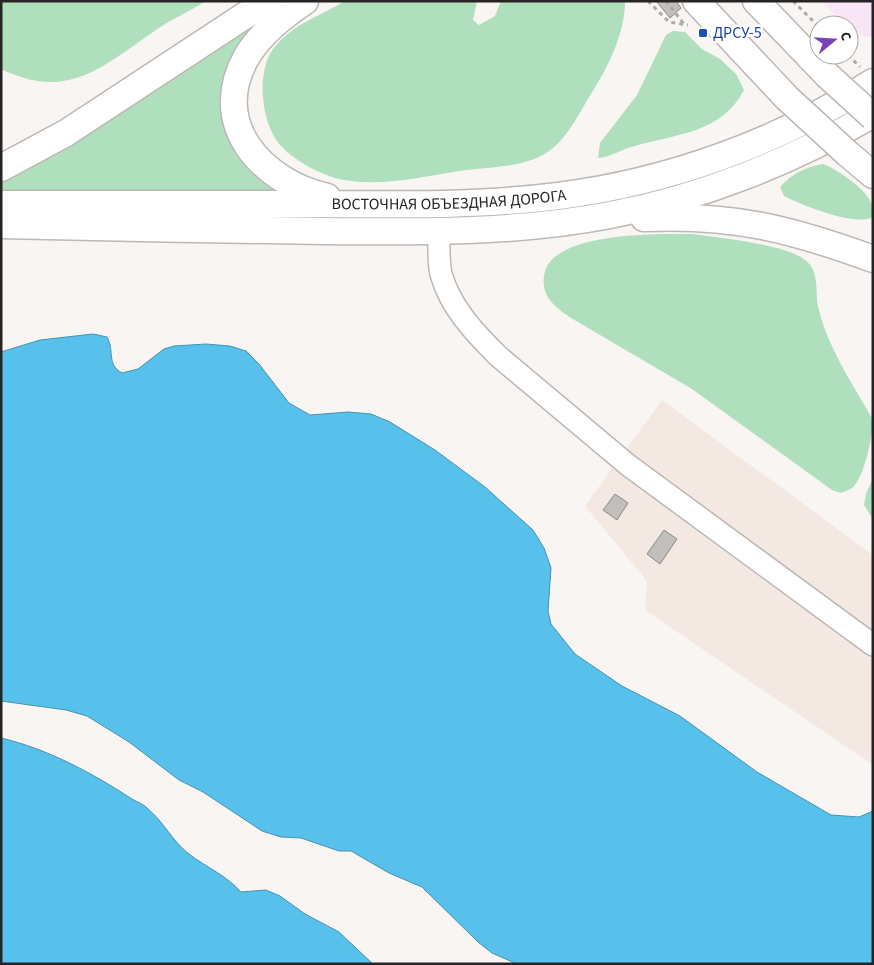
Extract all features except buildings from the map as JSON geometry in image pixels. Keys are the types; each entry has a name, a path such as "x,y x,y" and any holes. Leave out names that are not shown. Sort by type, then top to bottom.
{"main road":[{"path":"1,168 66,133 267,1"},
{"path":"305,1 275,23 246,57 235,91 234,104 240,133 256,159 286,182 325,196 370,204"},
{"path":"696,1 794,93 861,151 873,175"},
{"path":"720,1 794,93"},
{"path":"756,1 809,40"},
{"path":"778,1 809,34"},
{"path":"841,65 873,116"},
{"path":"842,65 873,95"},
{"name":"ВОСТОЧНАЯ ОБЪЕЗДНАЯ ДОРОГА","path":"1,204 370,204 515,200 560,196 644,179 750,145 823,111 873,82"},
{"name":"ВОСТОЧНАЯ ОБЪЕЗДНАЯ ДОРОГА","path":"1,225 439,231 564,222 652,206 733,180 807,149 873,116"},
{"path":"564,222 676,216 737,221 788,230 873,259"}],"lane":[{"path":"439,231 441,272 451,300 481,339 498,356 628,465 873,645"}],"path":[{"path":"648,1 655,11"},
{"path":"666,1 685,25"},
{"path":"793,1 809,17"}],"shaded area":[{"path":"824,1 873,1 873,36 865,37 859,34 859,15 836,15 822,3"},
{"path":"662,400 873,555 873,765 645,610 647,581 585,506"}],"green space":[{"path":"1,1 206,1 159,28 99,68 82,76 64,81 45,82 24,78 1,69"},
{"path":"281,1 289,1 251,31 240,157 250,169 273,187 270,194 1,192 1,178 82,135"},
{"path":"345,1 477,1 473,20 479,25 495,16 501,1 625,1 616,47 606,69 570,128 553,148 523,163 384,182 367,182 335,178 313,169 292,156 280,145 268,124 263,98 264,71 273,49 288,33 297,27"},
{"path":"673,31 685,32 702,49 720,59 736,74 744,90 735,104 723,115 697,130 630,147 598,158 600,143 637,95 666,35"},
{"path":"823,164 844,175 865,193 872,205 873,217 854,219 829,214 784,196 780,187 789,178 805,169"},
{"path":"693,234 768,246 796,254 810,265 815,275 818,306 822,321 834,351 873,420 870,446 864,466 851,489 841,493 832,490 692,389 571,318 550,301 547,296 544,276 550,261 565,250 608,238 633,235"},
{"path":"873,478 873,519 864,505 866,494"}],"water":[{"path":"93,334 107,337 114,366 122,373 138,369 164,349 174,346 206,344 230,346 246,351 259,364 289,403 310,415 348,412 371,414 390,422 435,450 485,487 533,530 544,548 551,568 548,611 551,624 575,654 622,686 680,716 757,772 831,815 859,817 873,811 873,964 517,964 492,953 478,942 422,887 389,873 351,851 339,851 301,838 281,837 262,831 203,792 179,780 129,742 87,716 66,710 1,701 1,352 40,340"},
{"path":"1,738 53,755 142,804 159,820 183,849 229,881 241,892 266,890 280,896 305,914 339,932 373,964 1,964"}],"place":[{"name":"ДРСУ-5","path":"703,33"}]}
